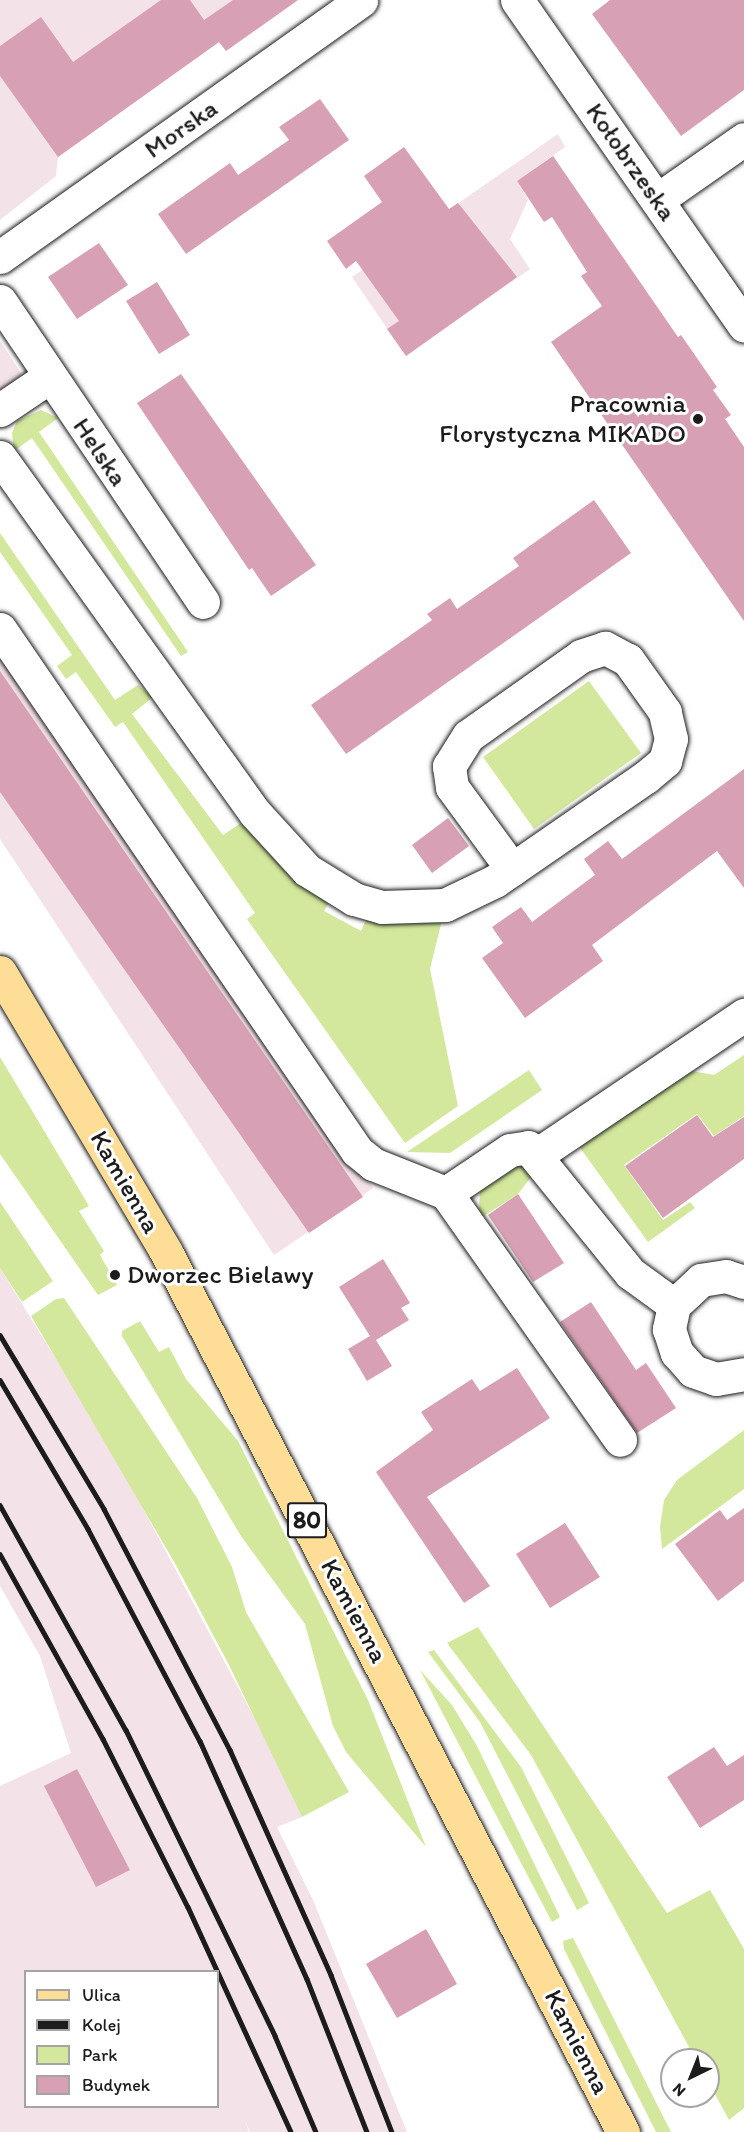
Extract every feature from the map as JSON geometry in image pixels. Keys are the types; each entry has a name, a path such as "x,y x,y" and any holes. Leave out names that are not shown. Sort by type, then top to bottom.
{"main road":[{"name":"Kamienna","path":"0,972 166,1252 623,2132"}],"street":[{"name":"Morska","path":"0,257 362,0"},
{"name":"Kołobrzeska","path":"517,0 744,326"},
{"path":"657,200 744,139"},
{"name":"Helska","path":"0,301 49,377 203,602"},
{"path":"0,410 49,377"},
{"path":"0,458 209,754 285,849 317,878 354,899 382,907 414,908 445,905 512,868 665,761 671,739 665,712 628,660 604,648 581,656 468,736 449,766 453,787 512,868"},
{"path":"0,629 357,1150 374,1164 446,1193 620,1440"},
{"path":"538,1154 744,1015"},
{"path":"446,1193 519,1146 538,1154 630,1273 674,1305"},
{"path":"744,1282 726,1276 701,1280 674,1305 671,1342 684,1363 704,1377 716,1379 744,1374"}],"shaded area":[{"path":"0,0 298,0 226,51 219,42 58,157 56,176 0,220"},
{"path":"558,134 565,147 517,181 528,200 510,239 530,269 406,356 352,277"},
{"path":"0,341 28,384 0,403"},
{"path":"0,655 373,1188 274,1255 0,839"},
{"path":"0,1268 113,1452 264,1736 302,1817 277,1827 313,1900 407,2132 250,2132 244,2119 249,2132 0,2132 0,1786 71,1753 40,1656 0,1586"}],"green space":[{"path":"41,410 58,418 39,432 188,652 181,656 32,438 14,451 12,433 17,421"},
{"path":"0,533 115,700 138,685 153,697 132,714 223,835 244,821 297,882 330,901 324,911 361,931 369,913 443,916 430,969 458,1106 405,1143 247,919 255,913 123,722 115,727 76,672 66,679 57,666 72,655 0,552"},
{"path":"589,681 641,753 534,829 483,757"},
{"path":"744,1055 744,1116 714,1136 697,1114 624,1165 663,1220 690,1202 695,1208 648,1242 573,1138 675,1068 714,1075"},
{"path":"0,1057 89,1206 79,1211 104,1251 100,1255 117,1285 98,1295 0,1154"},
{"path":"529,1070 542,1090 450,1153 407,1152"},
{"path":"512,1157 534,1173 518,1194 479,1219 480,1184"},
{"path":"0,1202 53,1281 22,1302 0,1268"},
{"path":"64,1298 197,1498 232,1567 246,1612 349,1792 302,1817 229,1665 177,1567 31,1316 56,1299"},
{"path":"140,1321 159,1352 169,1347 186,1379 238,1441 368,1700 426,1847 346,1752 333,1726 305,1624 241,1536 122,1336 122,1331"},
{"path":"744,1430 744,1489 662,1549 660,1527 664,1500 677,1480"},
{"path":"478,1627 667,1913 710,1890 744,1949 744,2108 729,2120 720,2103 720,2048 690,2048 531,1755 447,1643"},
{"path":"434,1650 521,1767 589,1903 577,1910 480,1722 428,1652"},
{"path":"420,1670 452,1705 477,1746 560,1917 552,1922"},
{"path":"573,1938 671,2132 656,2132 564,1949 563,1941"}],"building":[{"path":"161,0 190,0 204,20 233,0 298,0 226,51 219,42 58,157 0,76 0,46 41,17 73,62"},
{"path":"610,0 744,0 744,90 681,136 592,14"},
{"path":"320,99 349,140 186,254 158,214 230,163 238,175 289,140 279,127"},
{"path":"404,147 449,209 458,203 517,277 406,356 387,329 399,321 356,261 346,269 327,241 382,202 364,176"},
{"path":"553,156 678,337 681,335 717,387 713,390 731,415 725,419 744,447 744,621 551,342 602,306 581,276 587,272 552,217 544,222 517,181"},
{"path":"99,243 128,285 77,319 48,277"},
{"path":"157,282 190,335 159,354 126,301"},
{"path":"181,374 316,565 271,596 252,568 249,570 137,403"},
{"path":"594,500 631,553 346,754 311,705 432,620 427,614 450,598 457,609 519,566 513,558"},
{"path":"0,671 363,1197 309,1233 0,792"},
{"path":"744,769 744,888 717,851 592,945 603,961 525,1018 482,958 503,943 492,927 521,907 532,922 595,875 584,859 608,841 622,859"},
{"path":"448,818 469,846 432,873 412,845"},
{"path":"697,1115 713,1137 744,1117 744,1159 663,1218 625,1166"},
{"path":"518,1194 564,1263 533,1282 488,1215"},
{"path":"383,1259 410,1303 401,1308 409,1320 376,1340 392,1366 367,1381 348,1349 370,1336 339,1287"},
{"path":"591,1302 636,1370 646,1363 676,1408 637,1433 560,1322"},
{"path":"517,1368 550,1418 427,1497 490,1586 464,1603 376,1472 433,1430 421,1412 472,1379 480,1391"},
{"path":"744,1508 744,1581 718,1601 675,1544 720,1510 727,1520"},
{"path":"565,1523 600,1577 550,1608 516,1554"},
{"path":"714,1747 727,1766 744,1755 744,1800 700,1828 667,1777"},
{"path":"77,1769 130,1870 96,1887 44,1786"},
{"path":"426,1929 457,1984 397,2018 366,1964"}],"railway":[{"path":"0,1335 104,1509 230,1750 331,1975 392,2132"},
{"path":"0,1380 88,1529 200,1741 307,1979 367,2132"},
{"path":"0,1505 126,1730 275,2036 316,2132"},
{"path":"0,1554 103,1739 188,1907 217,1970"},
{"path":"219,1975 291,2132"}],"place":[{"name":"Pracownia Florystyczna MIKADO","path":"698,419"},
{"name":"Dworzec Bielawy","path":"115,1275"}]}
